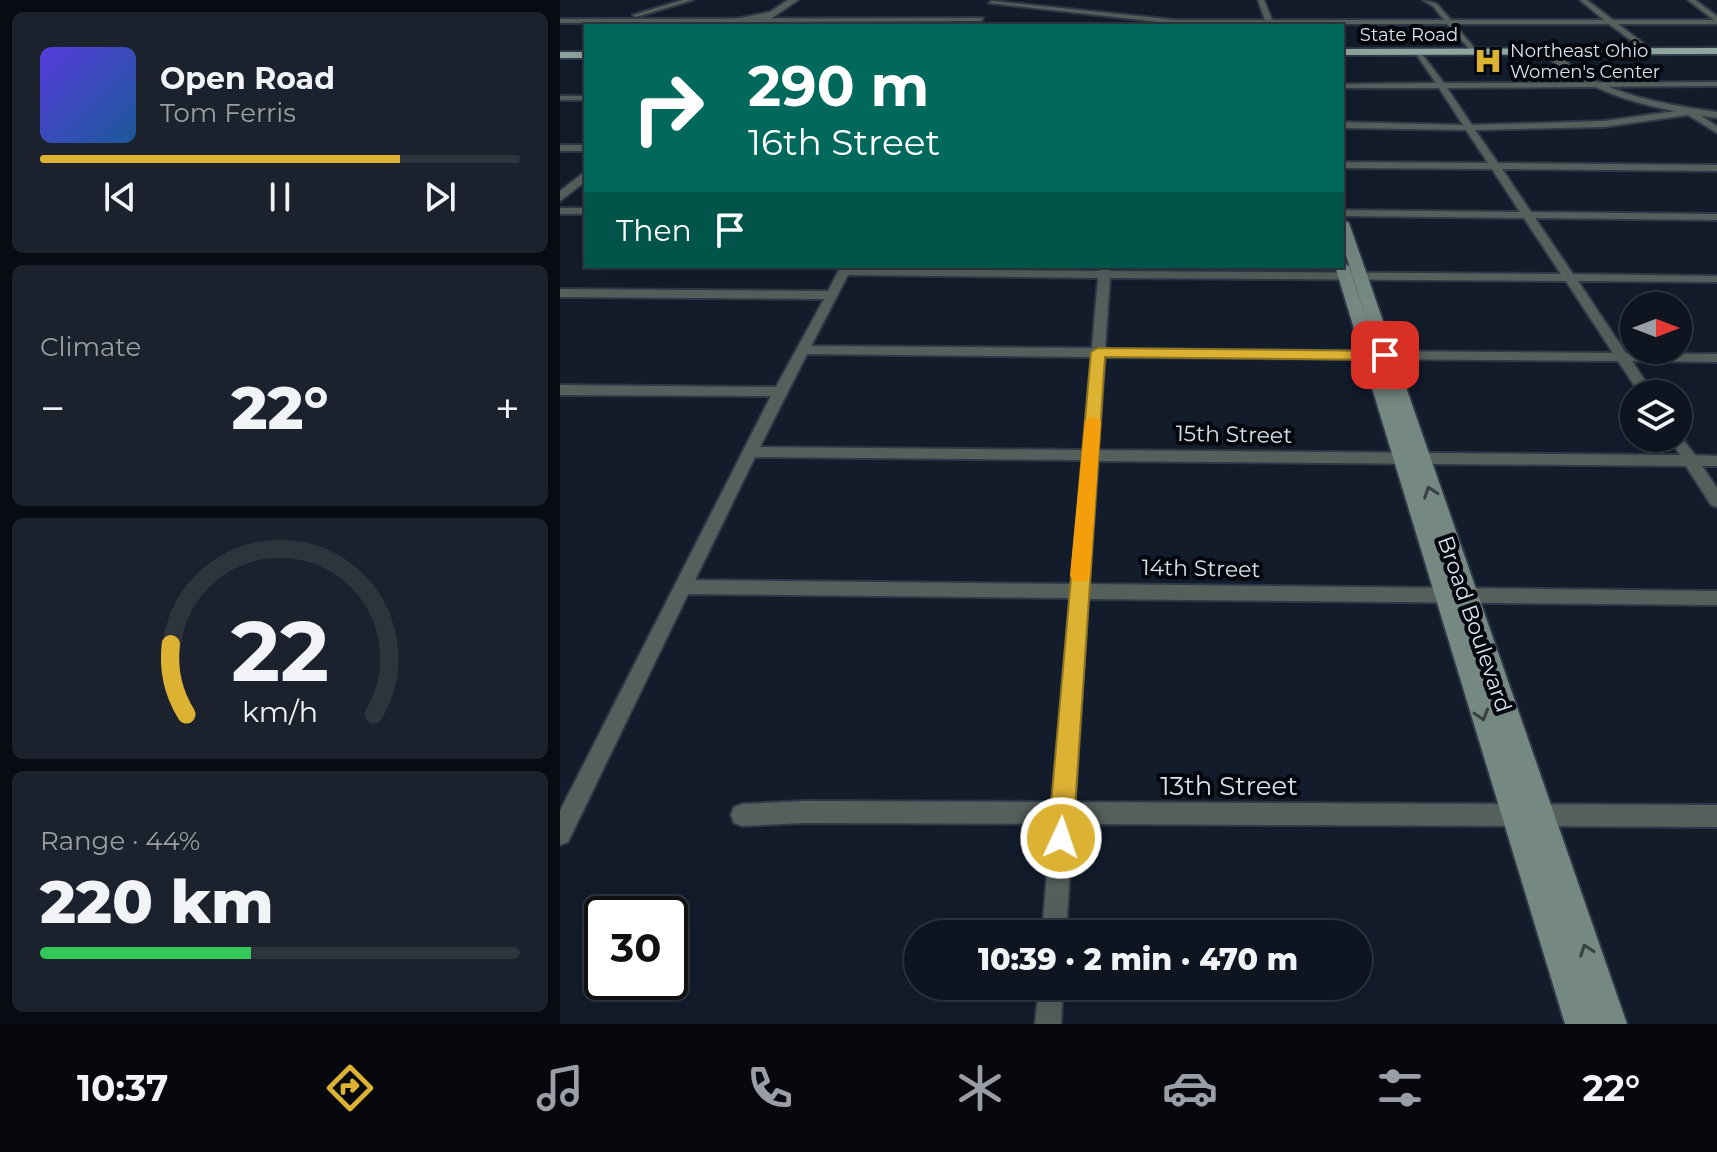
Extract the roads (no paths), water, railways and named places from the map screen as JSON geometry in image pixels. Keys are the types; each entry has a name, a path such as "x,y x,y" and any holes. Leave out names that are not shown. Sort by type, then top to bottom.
{"main road":[{"name":"State Road","path":"1344,52 1717,51"},
{"path":"560,55 584,55"},
{"name":"Broad Boulevard","path":"1344,237 1349,273 1454,596 1513,815 1581,1024"},
{"name":"Broad Boulevard","path":"1454,596 1539,816 1611,1024"}],"street":[{"path":"639,17 690,0"},
{"path":"757,23 794,0"},
{"path":"1261,0 1270,24"},
{"path":"1426,0 1434,4 1473,51"},
{"path":"1583,0 1648,51"},
{"path":"1691,0 1717,20"},
{"path":"560,21 639,17 757,23 979,22 993,2 1123,22 1270,24 1717,20"},
{"path":"734,20 771,14"},
{"path":"1418,51 1620,354"},
{"path":"1545,51 1565,69 1630,97 1690,112 1717,115"},
{"path":"1344,86 1530,87 1590,82 1717,84"},
{"path":"560,98 584,98"},
{"path":"1344,125 1602,125 1690,112 1717,130"},
{"path":"560,148 584,148"},
{"path":"1344,165 1717,168"},
{"path":"560,197 584,177"},
{"path":"560,211 584,211"},
{"path":"1344,213 1717,217"},
{"path":"560,834 780,392 846,269 1717,279"},
{"path":"1055,920 1105,270"},
{"path":"560,293 832,295"},
{"path":"802,350 1620,358"},
{"path":"1692,358 1717,358"},
{"path":"560,390 780,392"},
{"name":"15th Street","path":"750,452 1717,461"},
{"path":"1686,452 1717,501"},
{"name":"14th Street","path":"684,587 1717,598"},
{"name":"13th Street","path":"742,815 804,812 1717,816"},
{"path":"1048,1024 1050,1000"}],"place":[{"name":"Northeast Ohio Women's Center","path":"1488,61"}]}
